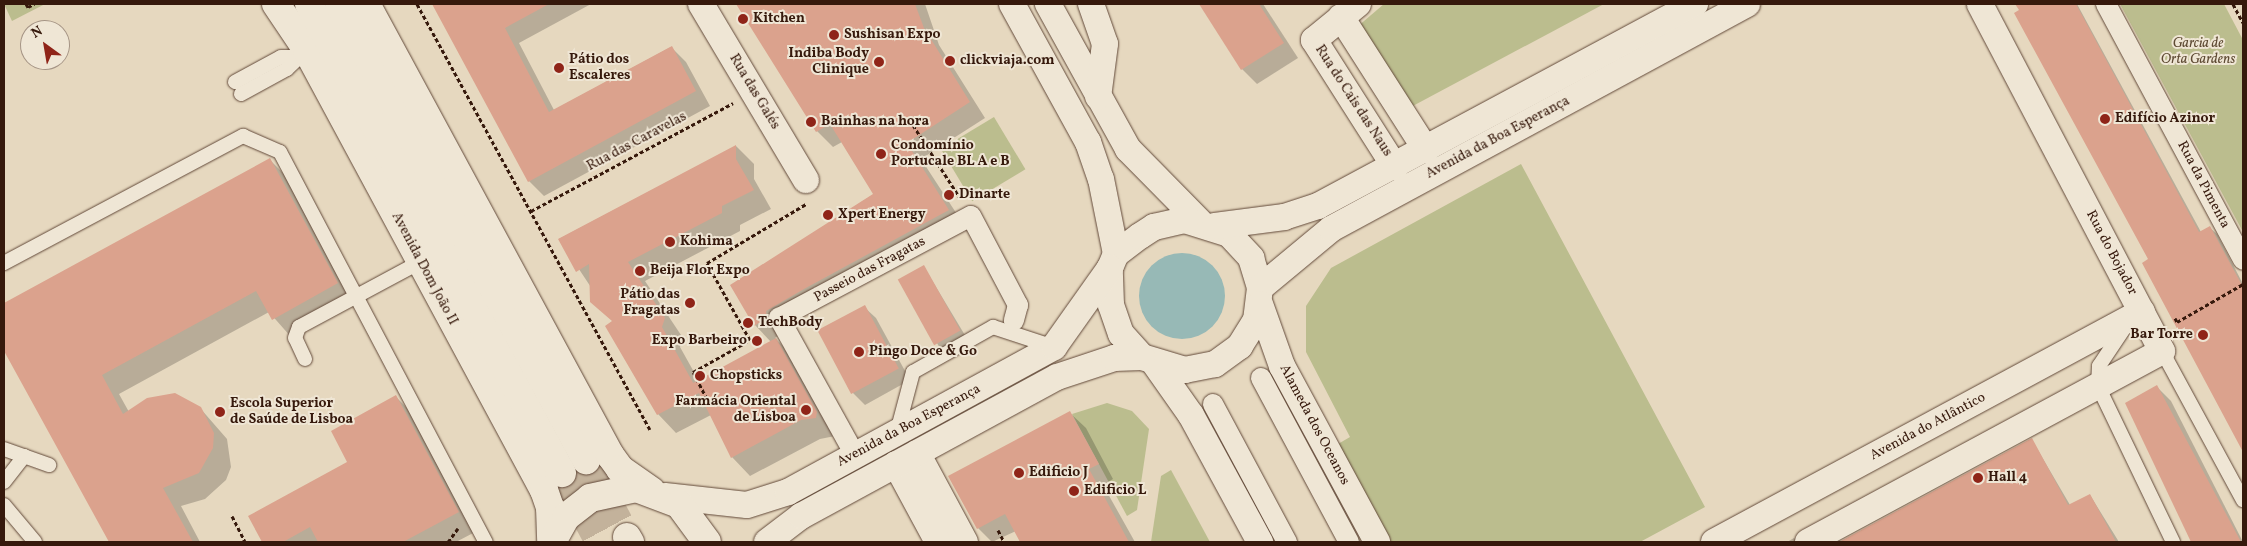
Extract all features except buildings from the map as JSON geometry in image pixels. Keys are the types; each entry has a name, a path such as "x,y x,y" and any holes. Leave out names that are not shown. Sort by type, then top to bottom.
{"main road":[{"name":"Avenida Dom João II","path":"276,4 300,54 420,262 544,490 550,507 552,542"},
{"path":"340,4 586,460"},
{"path":"366,4 610,455 620,469 690,515 707,542"},
{"name":"Avenida Dom João II","path":"310,7 562,473"},
{"path":"300,54 310,7"},
{"path":"552,542 566,517 590,498 620,488 658,494"}],"street":[{"name":"Rua das Galés","path":"702,4 806,180"},
{"path":"992,4 1034,44"},
{"path":"1012,4 1088,142 1101,179 1113,261 1114,320 1149,360 1191,415 1260,542"},
{"path":"1048,4 1128,149 1208,224 1246,251 1260,296 1249,334 1228,356 1200,368 1149,360"},
{"path":"1091,4 1105,44 1098,97"},
{"name":"Avenida da Boa Esperança","path":"1208,224 1284,218 1318,206 1395,167 1695,4"},
{"name":"Avenida da Boa Esperança","path":"1260,296 1331,229 1747,4"},
{"name":"Rua do Bojador","path":"1980,4 2137,314 2162,351"},
{"name":"Rua da Pimenta","path":"2106,4 2243,260"},
{"name":"Rua do Cais das Naus","path":"1395,167 1314,40 1350,11 1426,150"},
{"path":"971,216 1018,306 1014,320"},
{"name":"Passeio das Fragatas","path":"855,455 779,318 971,216"},
{"path":"1113,261 1154,227 1208,224"},
{"name":"Avenida da Boa Esperança","path":"658,494 747,505 788,492 1054,346 1113,261"},
{"name":"Alameda dos Oceanos","path":"1260,296 1282,366 1377,542"},
{"name":"Avenida do Atlântico","path":"1714,542 2137,314"},
{"path":"1808,542 2162,351"},
{"name":"Avenida da Boa Esperança","path":"768,542 801,516 1057,377 1114,358 1149,360"},
{"name":"Alameda dos Oceanos","path":"1261,378 1350,542"},
{"path":"1213,404 1287,542"},
{"path":"906,459 938,542"},
{"path":"906,459 965,542"}],"lane":[{"path":"238,88 287,69 300,54"},
{"path":"4,263 242,136 280,152 358,295 486,542"},
{"path":"305,359 295,338 299,327 420,262"},
{"path":"2137,314 2099,366 2098,386 2173,542"},
{"path":"897,432 912,372 993,326 1054,346"},
{"name":"Rua do Bojador","path":"2162,351 2243,500"},
{"path":"4,449 49,465"},
{"path":"4,482 24,456"},
{"path":"4,506 35,542"}],"path":[{"path":"26,4 34,4"},
{"path":"417,4 650,429"},
{"path":"2233,4 2243,24"},
{"name":"Rua das Caravelas","path":"531,211 754,92"},
{"path":"913,125 971,216"},
{"path":"707,399 693,372 750,340 707,263 817,197 806,180"},
{"path":"2173,314 2177,322 2243,284"},
{"path":"232,516 245,542"},
{"path":"998,530 1004,542"}],"green space":[{"path":"4,4 45,4 12,21"},
{"path":"1384,4 1604,4 1409,108 1357,27"},
{"name":"Garcia de Orta Gardens","path":"2120,4 2224,4 2243,40 2243,232"},
{"path":"994,117 1025,169 972,201 941,149"},
{"path":"1521,164 1705,507 1640,542 1391,542 1338,444 1350,437 1306,352 1306,306 1331,268"},
{"path":"1107,403 1132,411 1149,429 1137,510 1127,516 1072,414"},
{"path":"1171,470 1210,542 1151,542 1161,476"}],"water":[{"path":"1182,253 1199,256 1213,265 1222,279 1225,296 1222,313 1213,327 1199,336 1182,339 1165,336 1151,327 1142,313 1139,296 1142,279 1151,265 1165,256"}],"tunnel":[{"path":"586,460 627,537"},
{"path":"562,473 599,542"}],"place":[{"name":"Kitchen","path":"743,19"},
{"name":"Sushisan Expo","path":"834,35"},
{"name":"clickviaja.com","path":"950,61"},
{"name":"Indiba Body Clinique","path":"879,62"},
{"name":"Pátio dos Escaleres","path":"559,68"},
{"name":"Edifício Azinor","path":"2105,119"},
{"name":"Bainhas na hora","path":"811,122"},
{"name":"Condomínio Portucale BL A e B","path":"881,154"},
{"name":"Dinarte","path":"949,195"},
{"name":"Xpert Energy","path":"828,215"},
{"name":"Kohima","path":"670,242"},
{"name":"Beija Flor Expo","path":"640,271"},
{"name":"Pátio das Fragatas","path":"690,303"},
{"name":"TechBody","path":"748,323"},
{"name":"Bar Torre","path":"2203,335"},
{"name":"Expo Barbeiro","path":"757,341"},
{"name":"Pingo Doce & Go","path":"859,352"},
{"name":"Chopsticks","path":"700,376"},
{"name":"Farmácia Oriental de Lisboa","path":"806,410"},
{"name":"Escola Superior de Saúde de Lisboa","path":"220,412"},
{"name":"Edificio J","path":"1019,473"},
{"name":"Hall 4","path":"1978,478"},
{"name":"Edificio L","path":"1074,491"}]}
